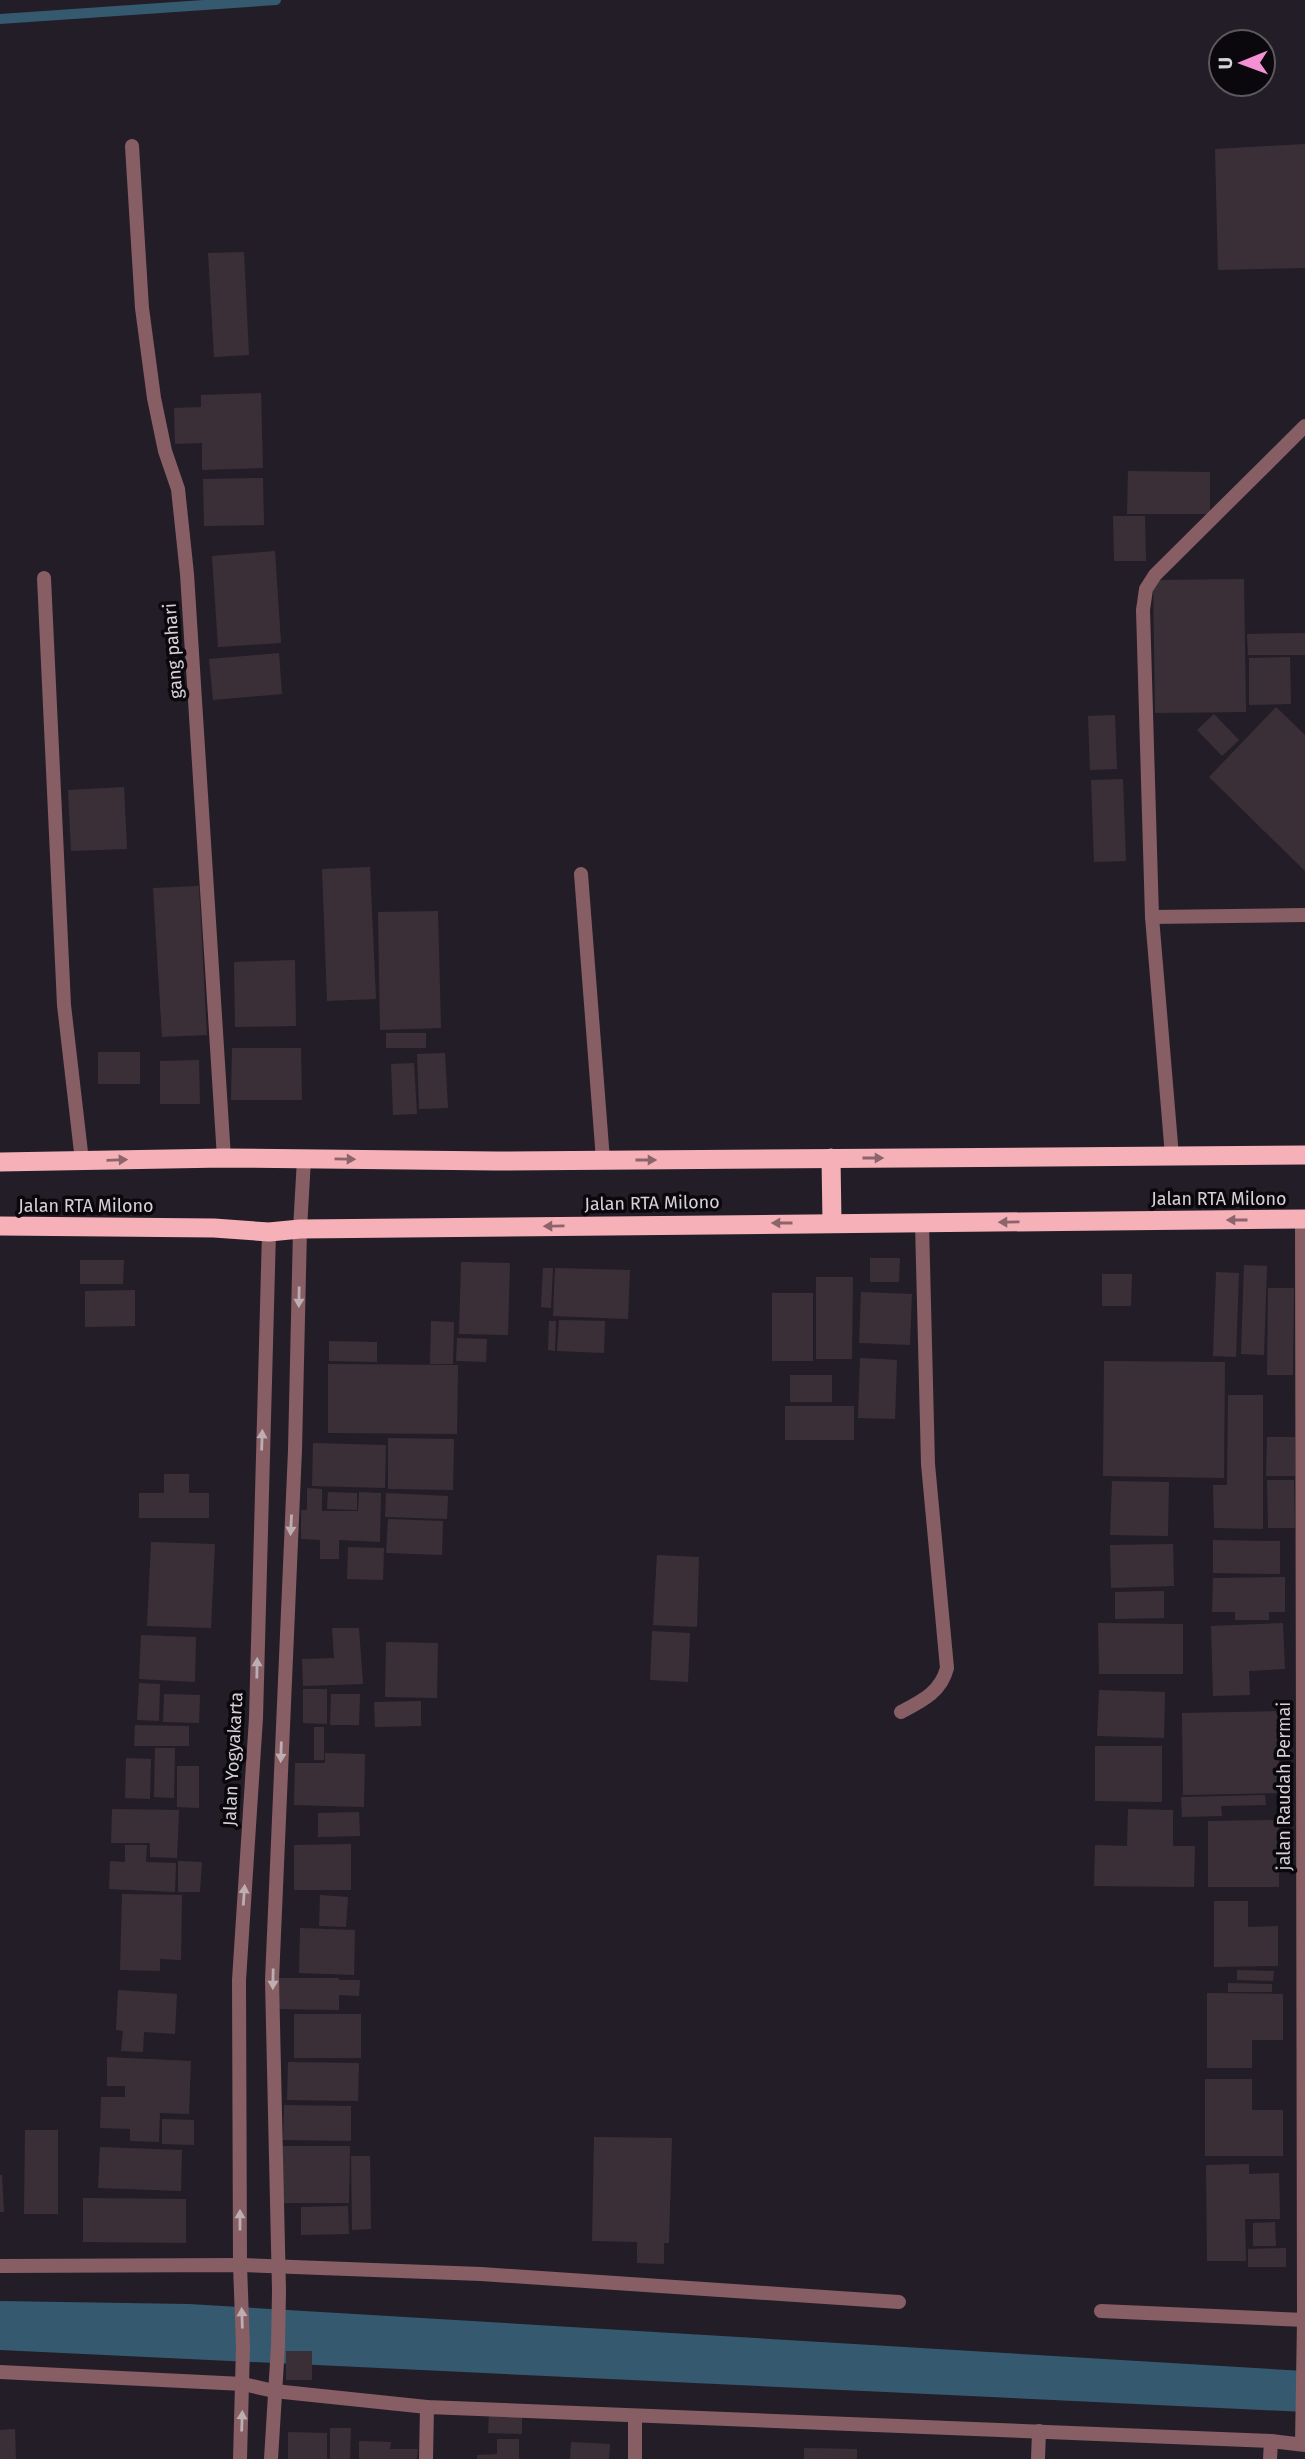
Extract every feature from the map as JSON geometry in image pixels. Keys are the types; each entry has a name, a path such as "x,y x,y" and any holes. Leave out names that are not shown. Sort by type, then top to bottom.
{"highway":[{"path":"0,1161 1305,1155"},
{"path":"831,1158 832,1223"},
{"name":"Jalan RTA Milono","path":"0,1226 214,1228 269,1232 300,1229 1304,1219"}],"street":[{"name":"gang pahari","path":"132,146 142,308 162,438 178,489 187,574 224,1158"},
{"path":"1172,1156 1152,917 1143,610 1146,589 1154,575 1305,426"},
{"path":"44,578 64,1005 82,1161"},
{"path":"581,874 603,1160"},
{"path":"1152,917 1305,915"},
{"path":"271,2459 279,2290 272,1980 295,1450 304,1159"},
{"name":"jalan Raudah Permai","path":"1303,2444 1304,1219"},
{"path":"901,1712 929,1697 944,1680 947,1668 928,1464 922,1223"},
{"name":"Jalan Yogyakarta","path":"240,2459 243,2347 240,2265 239,1980 256,1718 269,1232"},
{"path":"0,2266 240,2265 481,2274 899,2302"},
{"path":"1101,2312 1304,2320"},
{"path":"0,2372 243,2384 274,2391 427,2407 1303,2444"},
{"path":"426,2459 427,2407"},
{"path":"635,2416 635,2459"},
{"path":"1038,2459 1039,2431"},
{"path":"1270,2459 1272,2441"}],"water":[{"path":"0,2301 189,2304 1305,2371 1305,2412 0,2350"}],"building":[{"path":"1305,144 1305,268 1218,270 1215,149"},
{"path":"244,252 249,355 214,357 208,253"},
{"path":"261,393 263,468 202,470 202,443 175,444 174,408 201,407 201,395"},
{"path":"1128,471 1210,472 1210,514 1127,514"},
{"path":"263,478 264,525 204,526 203,479"},
{"path":"1113,516 1145,516 1146,561 1114,561"},
{"path":"275,551 281,643 218,647 212,556"},
{"path":"1244,579 1246,712 1155,713 1153,580"},
{"path":"1305,633 1305,655 1248,655 1247,634"},
{"path":"279,653 282,694 213,700 209,659"},
{"path":"1290,657 1291,704 1249,705 1249,658"},
{"path":"1276,707 1305,735 1305,871 1209,777"},
{"path":"1214,714 1239,740 1222,756 1197,730"},
{"path":"1115,715 1117,769 1090,770 1088,716"},
{"path":"1123,779 1126,861 1094,862 1091,780"},
{"path":"124,787 127,849 71,851 68,790"},
{"path":"370,867 376,999 327,1001 322,869"},
{"path":"199,886 207,1035 162,1037 153,888"},
{"path":"438,911 441,1028 380,1030 378,912"},
{"path":"295,960 296,1026 235,1027 234,962"},
{"path":"386,1033 426,1033 426,1048 386,1048"},
{"path":"232,1048 301,1048 302,1100 231,1100"},
{"path":"98,1052 140,1052 140,1084 98,1084"},
{"path":"445,1053 448,1108 419,1109 417,1054"},
{"path":"199,1060 200,1104 160,1104 160,1061"},
{"path":"414,1063 417,1114 393,1115 391,1064"},
{"path":"870,1258 900,1258 899,1282 870,1282"},
{"path":"80,1260 124,1260 123,1284 80,1284"},
{"path":"461,1262 510,1263 508,1335 459,1334"},
{"path":"1244,1265 1267,1266 1264,1355 1241,1354"},
{"path":"543,1268 553,1268 551,1308 541,1307"},
{"path":"555,1268 630,1270 628,1319 553,1316"},
{"path":"1216,1272 1239,1273 1236,1357 1213,1356"},
{"path":"1102,1274 1132,1274 1131,1306 1102,1306"},
{"path":"816,1277 853,1277 852,1359 816,1359"},
{"path":"1268,1288 1294,1288 1293,1375 1267,1375"},
{"path":"135,1290 135,1326 85,1327 85,1291"},
{"path":"861,1292 912,1294 910,1345 859,1343"},
{"path":"772,1293 813,1293 813,1361 772,1361"},
{"path":"559,1320 605,1321 604,1353 557,1351"},
{"path":"431,1321 454,1322 453,1364 430,1364"},
{"path":"549,1321 556,1321 555,1351 548,1350"},
{"path":"457,1338 487,1339 486,1362 456,1361"},
{"path":"329,1341 377,1342 377,1362 329,1361"},
{"path":"860,1358 897,1360 895,1419 858,1418"},
{"path":"1104,1361 1225,1362 1224,1478 1103,1476"},
{"path":"328,1364 458,1365 457,1434 328,1433"},
{"path":"790,1375 832,1375 832,1402 790,1402"},
{"path":"1228,1395 1263,1395 1263,1529 1214,1528 1213,1485 1227,1485"},
{"path":"785,1406 854,1406 854,1440 785,1440"},
{"path":"1267,1437 1295,1437 1295,1476 1266,1476"},
{"path":"388,1438 454,1439 453,1490 388,1489"},
{"path":"313,1443 386,1445 385,1488 312,1486"},
{"path":"164,1474 189,1474 189,1493 209,1493 209,1518 139,1518 139,1493 164,1493"},
{"path":"1267,1480 1294,1480 1295,1528 1268,1528"},
{"path":"1112,1481 1169,1482 1168,1536 1110,1535"},
{"path":"307,1488 322,1489 322,1511 358,1511 359,1492 381,1493 380,1542 339,1540 339,1559 320,1559 320,1540 301,1539 301,1510 307,1510"},
{"path":"328,1492 357,1493 357,1510 327,1509"},
{"path":"386,1493 448,1496 447,1519 385,1517"},
{"path":"388,1519 443,1521 442,1555 386,1553"},
{"path":"1213,1540 1280,1541 1280,1574 1213,1573"},
{"path":"151,1542 215,1544 211,1628 147,1626"},
{"path":"1173,1544 1174,1586 1111,1588 1110,1545"},
{"path":"348,1547 384,1548 383,1580 347,1579"},
{"path":"657,1555 699,1557 697,1627 653,1625"},
{"path":"1285,1577 1285,1612 1269,1612 1269,1620 1235,1620 1235,1612 1212,1612 1213,1578"},
{"path":"1164,1591 1164,1618 1115,1619 1115,1592"},
{"path":"1098,1623 1183,1624 1183,1674 1099,1674"},
{"path":"1283,1623 1285,1669 1249,1671 1250,1695 1213,1696 1211,1626"},
{"path":"332,1628 359,1628 363,1684 303,1686 302,1659 334,1658"},
{"path":"652,1631 690,1633 688,1682 650,1680"},
{"path":"141,1635 196,1637 195,1682 139,1679"},
{"path":"386,1642 438,1643 437,1698 385,1697"},
{"path":"139,1683 160,1684 159,1721 137,1720"},
{"path":"303,1689 327,1689 327,1724 303,1723"},
{"path":"1099,1690 1165,1692 1164,1738 1097,1736"},
{"path":"164,1694 200,1695 199,1723 163,1722"},
{"path":"331,1694 360,1694 359,1725 330,1725"},
{"path":"421,1701 421,1726 375,1727 374,1702"},
{"path":"1278,1711 1280,1793 1183,1795 1182,1713"},
{"path":"135,1725 189,1726 189,1746 134,1746"},
{"path":"314,1727 324,1727 324,1760 314,1760"},
{"path":"1095,1746 1162,1746 1162,1802 1095,1801"},
{"path":"155,1748 175,1748 174,1798 154,1797"},
{"path":"325,1753 365,1754 364,1807 294,1805 295,1763 325,1763"},
{"path":"126,1758 151,1759 150,1799 125,1798"},
{"path":"177,1766 199,1766 199,1808 177,1807"},
{"path":"1265,1795 1266,1805 1221,1806 1222,1816 1182,1817 1181,1797"},
{"path":"112,1809 179,1810 177,1858 150,1857 150,1843 111,1843"},
{"path":"1128,1809 1173,1810 1173,1846 1195,1846 1194,1887 1094,1886 1095,1845 1127,1846"},
{"path":"359,1812 360,1836 318,1837 318,1813"},
{"path":"1279,1820 1279,1887 1208,1887 1208,1821"},
{"path":"351,1844 351,1890 294,1890 294,1845"},
{"path":"125,1845 147,1845 146,1862 176,1863 175,1892 109,1889 110,1861 125,1862"},
{"path":"178,1861 202,1862 200,1892 178,1892"},
{"path":"122,1894 182,1895 181,1960 160,1959 160,1971 120,1970"},
{"path":"320,1895 348,1897 346,1927 319,1926"},
{"path":"1214,1901 1248,1901 1248,1927 1278,1926 1278,1966 1214,1967"},
{"path":"300,1928 355,1930 354,1975 299,1973"},
{"path":"1237,1970 1274,1971 1273,1981 1237,1980"},
{"path":"278,1978 360,1980 359,1996 339,1995 339,2010 278,2009"},
{"path":"1228,1983 1272,1984 1272,1992 1228,1992"},
{"path":"118,1990 177,1994 175,2034 144,2032 143,2052 121,2051 123,2031 116,2030"},
{"path":"1207,1993 1283,1994 1283,2040 1252,2040 1252,2068 1207,2068"},
{"path":"294,2014 361,2014 361,2058 294,2058"},
{"path":"107,2057 191,2061 189,2114 160,2113 159,2142 130,2141 130,2129 100,2128 101,2097 125,2097 125,2086 107,2086"},
{"path":"288,2062 359,2063 358,2101 287,2100"},
{"path":"1205,2079 1252,2079 1252,2110 1283,2110 1283,2156 1205,2156"},
{"path":"284,2105 351,2106 351,2141 283,2140"},
{"path":"162,2119 194,2120 194,2145 162,2144"},
{"path":"25,2130 58,2130 58,2214 24,2214"},
{"path":"594,2137 672,2138 669,2243 664,2243 664,2264 637,2263 637,2242 592,2241"},
{"path":"283,2146 350,2146 349,2203 283,2203"},
{"path":"100,2147 182,2150 181,2191 98,2188"},
{"path":"351,2156 370,2156 371,2229 352,2230"},
{"path":"1249,2164 1249,2174 1279,2173 1280,2219 1245,2219 1246,2261 1207,2261 1206,2165"},
{"path":"2,2175 4,2212 0,2212"},
{"path":"83,2198 186,2199 186,2243 83,2242"},
{"path":"348,2206 349,2234 301,2235 301,2207"},
{"path":"1275,2222 1276,2246 1253,2246 1253,2223"},
{"path":"1286,2248 1286,2267 1248,2267 1248,2249"},
{"path":"286,2351 312,2351 312,2380 286,2380"},
{"path":"489,2412 522,2412 522,2434 488,2433"},
{"path":"330,2428 351,2428 350,2459 330,2459"},
{"path":"15,2429 16,2459 0,2459 0,2430"},
{"path":"288,2432 327,2433 327,2459 288,2459"},
{"path":"497,2439 519,2439 519,2459 477,2459 477,2455 497,2454"},
{"path":"359,2441 391,2442 390,2449 418,2449 417,2459 359,2459"},
{"path":"571,2442 610,2444 609,2459 570,2459"},
{"path":"804,2448 857,2449 857,2459 804,2459"}],"waterway":[{"path":"0,19 276,0"}]}
